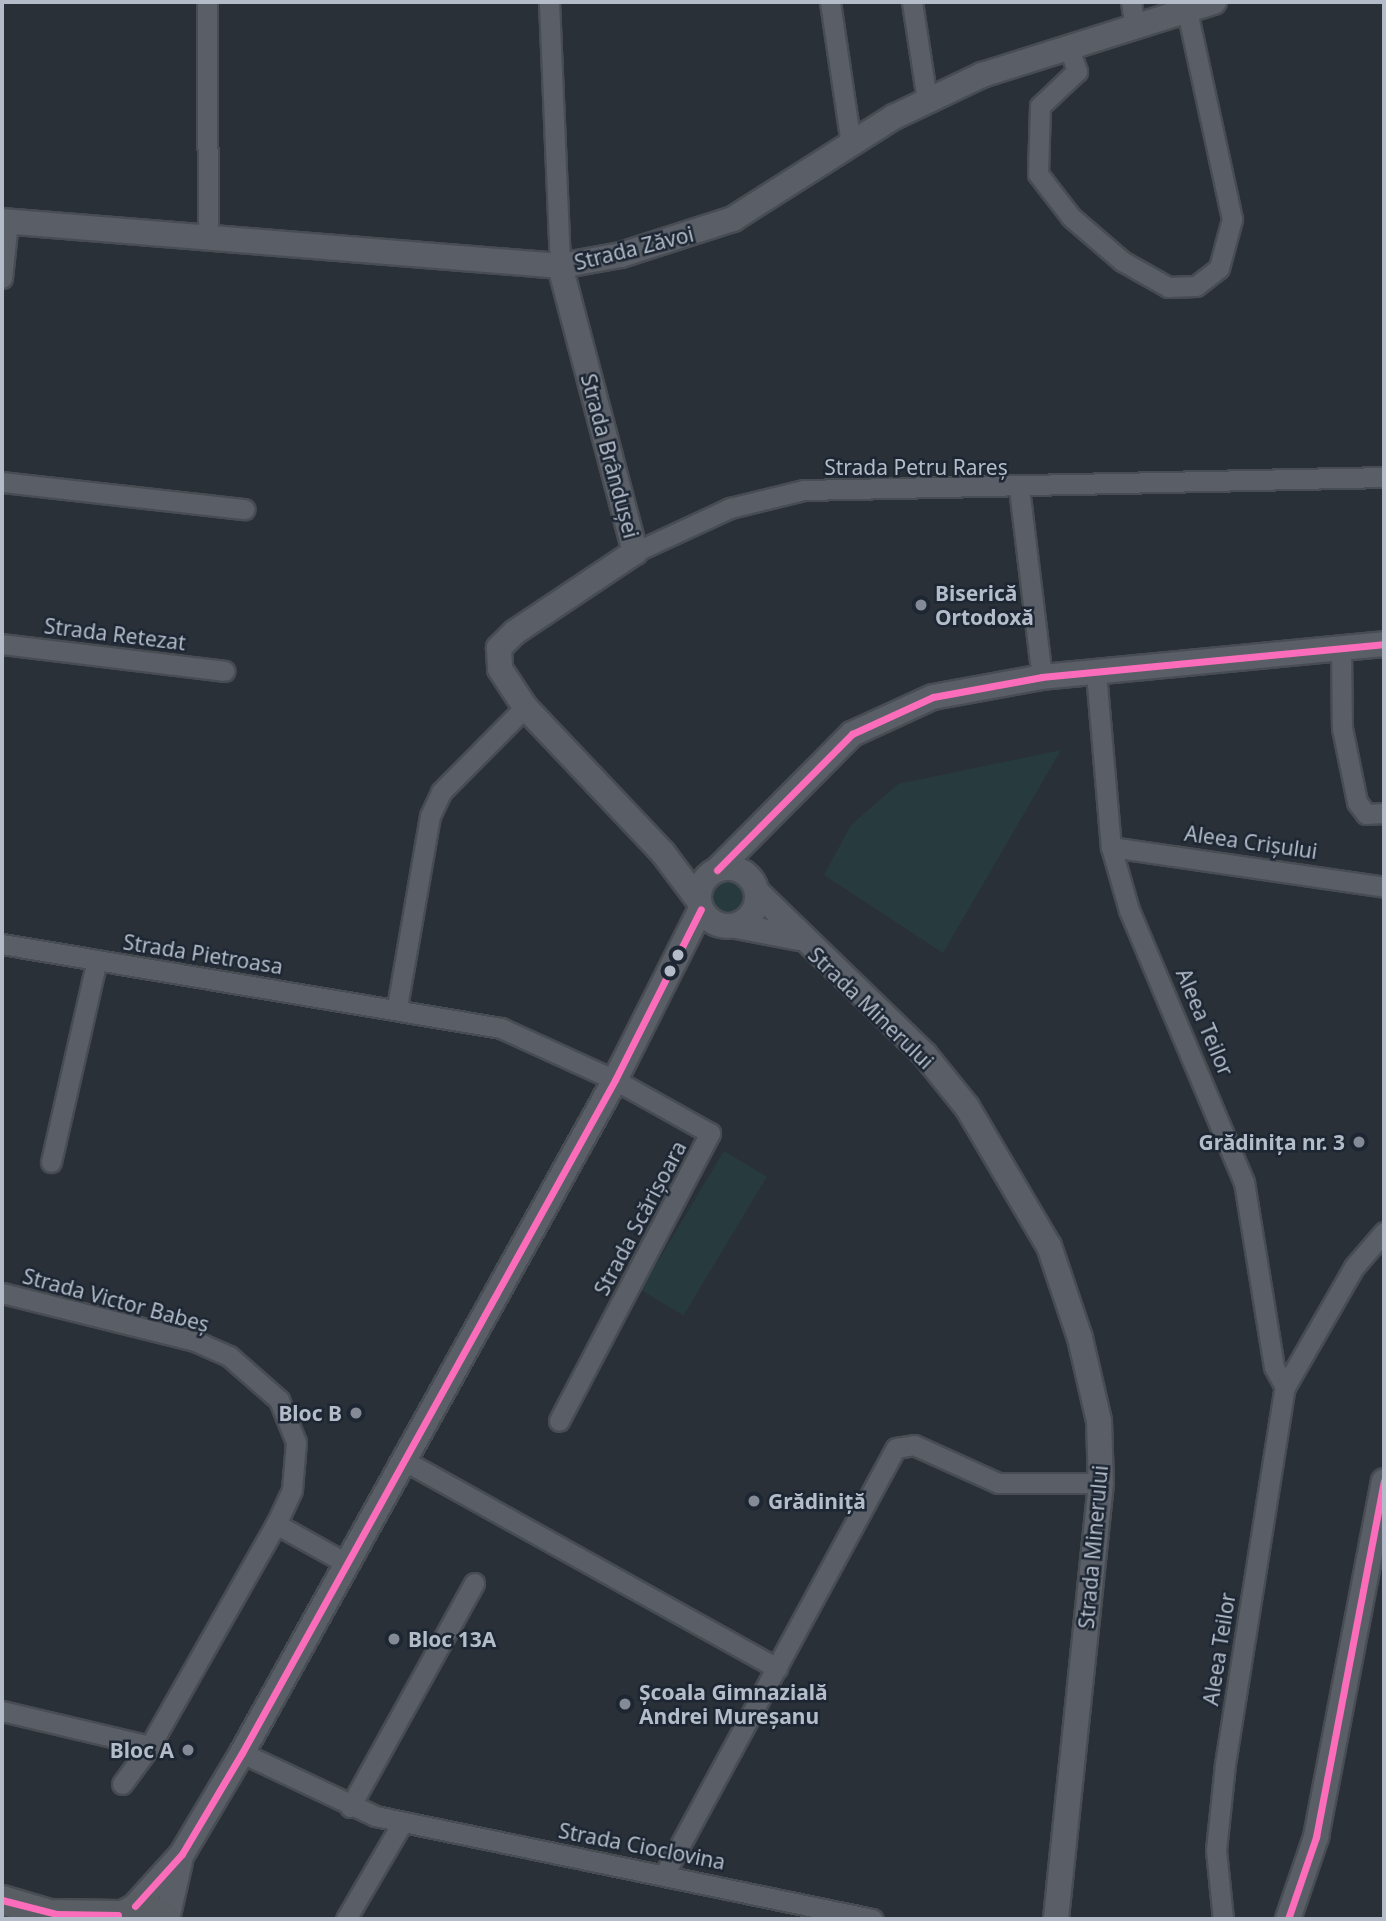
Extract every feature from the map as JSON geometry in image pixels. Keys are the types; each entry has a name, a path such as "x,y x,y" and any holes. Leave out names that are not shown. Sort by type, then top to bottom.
{"main road":[{"path":"2,1900 62,1917 122,1913 150,1907 166,1919"}],"street":[{"path":"207,2 208,236"},
{"path":"549,2 560,266"},
{"path":"830,2 851,145"},
{"path":"912,2 927,100"},
{"path":"1131,2 1135,29"},
{"name":"Strada Zăvoi","path":"5,221 560,266 686,238 733,219 927,100 1068,45 1135,29 1214,2"},
{"path":"1068,45 1076,76 1040,106 1038,174 1070,217 1122,261 1168,287 1196,286 1219,268 1232,219 1187,11"},
{"path":"2,278 5,221"},
{"name":"Strada Brândușei","path":"560,266 635,552 499,648 500,669 525,706 663,853 700,905"},
{"path":"1019,488 1384,477"},
{"path":"2,482 244,509"},
{"name":"Strada Petru Rareș","path":"635,552 730,508 804,490 1019,488 1042,677"},
{"name":"Strada Retezat","path":"2,644 223,671"},
{"path":"122,1913 182,1854 242,1753 615,1080 680,958 714,872 827,756 873,723 933,697 1042,677 1384,644"},
{"path":"1341,649 1342,728 1357,803 1366,814 1384,813"},
{"name":"Aleea Teilor","path":"1096,673 1111,847 1129,910 1244,1182 1274,1367 1285,1387"},
{"path":"397,1007 430,816 450,781 525,706"},
{"path":"680,958 750,917 756,888 761,826"},
{"name":"Aleea Crișului","path":"1111,847 1384,887"},
{"name":"Strada Brândușei","path":"663,853 714,872"},
{"name":"Strada Minerului","path":"714,872 743,871 799,938 925,1055 967,1107 1031,1211 1061,1277 1087,1361 1099,1421 1101,1483 1056,1919"},
{"name":"Strada Minerului","path":"700,905 731,926 799,938"},
{"name":"Strada Pietroasa","path":"2,944 397,1007 526,1036 615,1080"},
{"path":"51,1162 97,960"},
{"name":"Strada Scărișoara","path":"559,1421 710,1133 615,1080"},
{"name":"Aleea Teilor","path":"1223,1919 1216,1850 1225,1764 1285,1387 1354,1267 1384,1232"},
{"name":"Strada Victor Babeș","path":"2,1293 195,1341 256,1376 279,1400 296,1442 292,1490 276,1524 150,1746 122,1784"},
{"path":"666,1871 896,1448 914,1445 998,1483 1101,1483"},
{"path":"405,1461 777,1668"},
{"path":"1288,1919 1316,1837 1381,1518 1384,1481"},
{"path":"276,1524 348,1564"},
{"path":"349,1807 474,1583"},
{"path":"2,1711 150,1746"},
{"name":"Strada Cioclovina","path":"242,1753 349,1807 375,1816 666,1871 872,1919"},
{"path":"346,1919 402,1823"},
{"path":"166,1919 182,1854"}],"green space":[{"path":"1061,750 943,953 824,875 851,825 898,784"},
{"path":"728,881 739,886 744,897 739,908 728,913 717,908 712,897 717,886"},
{"path":"724,1151 767,1177 683,1316 641,1290"}],"transit line":[{"path":"717,870 852,734 933,697 1042,677 1384,644"},
{"path":"135,1906 182,1854 242,1753 615,1080 701,909"},
{"path":"1288,1919 1316,1837 1384,1481"},
{"path":"2,1900 57,1914 118,1915"}],"place":[{"name":"Biserică Ortodoxă","path":"921,605"},
{"name":"Grădinița nr. 3","path":"1359,1142"},
{"name":"Bloc B","path":"356,1413"},
{"name":"Grădiniță","path":"754,1501"},
{"name":"Bloc 13A","path":"394,1639"},
{"name":"Școala Gimnazială Andrei Mureșanu","path":"625,1704"},
{"name":"Bloc A","path":"188,1750"}]}
